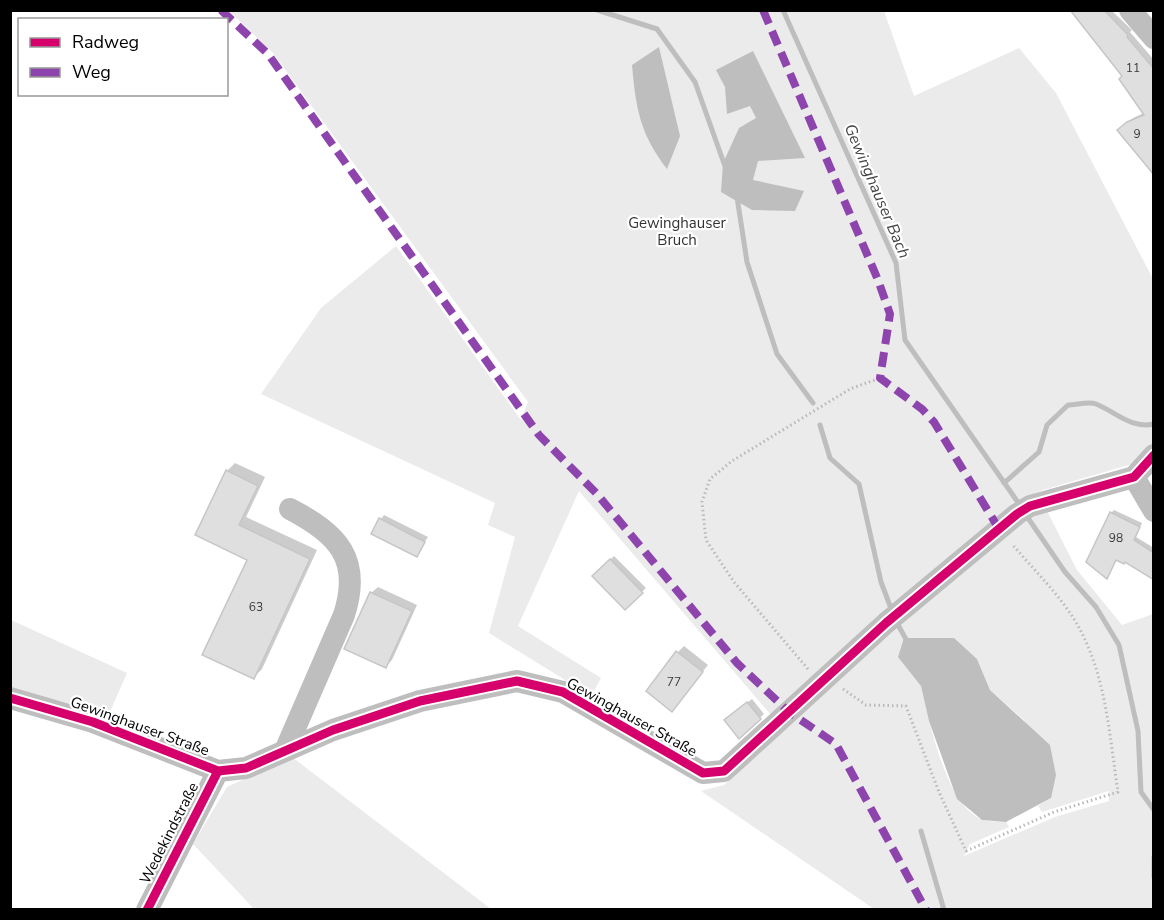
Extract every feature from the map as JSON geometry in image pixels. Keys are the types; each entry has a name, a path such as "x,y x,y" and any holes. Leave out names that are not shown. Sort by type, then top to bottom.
{"street":[{"path":"1130,10 1154,38"},
{"path":"1154,454 1134,477 1154,511"},
{"name":"Gewinghauser Straße","path":"10,698 93,722 218,771 246,768 333,730 420,701 517,681 563,692 703,773 724,771 886,623 1023,510 1134,477"},
{"path":"285,751 344,615 351,592 350,569 343,550 330,534 290,509"},
{"name":"Wedekindstraße","path":"147,909 218,771"}],"path":[{"path":"880,378 850,389 732,460 710,479 702,502 706,540 734,582 819,682 839,686 866,705 906,706 939,792 966,851 1054,812 1118,792 1102,685 1088,645 1073,617 999,529"}],"green space":[{"name":"Gewinghauser Bruch","path":"229,11 884,11 914,96 1019,48 1056,93 1153,279 1153,443 1132,464 1043,490 1013,503 883,611 771,715 579,491 518,626 601,678 591,696 489,633 515,537 488,525 495,503 261,394 321,308 396,246 521,420 528,402 273,53"},
{"path":"1046,509 1077,570 1122,625 1153,614 1153,909 874,909 701,791 724,785 880,643 1024,519","holes":["977,659 990,690 1024,720 1051,798 1038,806 1042,812 1109,791 1109,801 1055,817 964,856 970,844 1009,827 1006,822 983,820 970,812 959,798 941,761 921,685"]},
{"path":"11,620 127,673 109,714 11,688"},
{"path":"292,757 491,909 254,909 193,844 227,787"}],"shaded area":[{"path":"659,47 680,136 667,169 645,132 635,95 632,65"},
{"path":"753,51 805,158 758,161 753,180 804,191 795,211 752,210 721,192 723,163 739,128 756,118 750,106 727,114 725,87 716,70"},
{"path":"904,638 954,638 977,659 990,690 1050,745 1056,775 1051,798 1006,822 982,820 957,799 929,721 921,686 898,657"}],"building":[{"path":"1070,10 1104,10 1128,35 1127,37 1154,69 1154,175 1117,130 1127,122 1144,115 1119,79 1122,76"},
{"path":"226,470 258,486 239,525 310,559 254,679 202,655 247,560 195,535"},
{"path":"1110,512 1140,527 1134,540 1154,553 1154,580 1125,562 1124,564 1116,560 1107,579 1086,562"},
{"path":"379,518 425,542 417,557 371,534"},
{"path":"610,559 643,593 625,610 592,576"},
{"path":"370,592 412,611 386,668 344,649"},
{"path":"676,651 703,672 672,712 646,691"},
{"path":"747,702 761,719 739,739 724,720"}],"waterway":[{"path":"597,10 657,29 695,82 726,169"},
{"name":"Gewinghauser Bach","path":"783,10 896,263 905,340 1017,501"},
{"path":"737,197 747,262 777,354 813,403"},
{"path":"1004,483 1039,452 1047,425 1068,405 1093,403 1131,422 1154,424"},
{"path":"820,425 830,458 859,484 881,582 892,611"},
{"name":"Gewinghauser Bach","path":"1028,518 1065,572 1096,607 1119,645 1138,731 1141,792 1154,810"},
{"path":"897,623 908,643"},
{"path":"921,831 944,910"},
{"name":"Gewinghauser Bach","path":"1154,857 1154,877"}],"marked path":[{"path":"221,10 268,54 539,435 597,494 737,663 789,712 836,744 926,910"},
{"path":"763,10 878,280 890,314 880,378 922,409 934,422 999,529"}],"cycle path":[{"path":"10,698 93,722 218,771 246,768 333,730 420,701 517,681 563,692 703,773 724,771 886,623 1017,514 1030,506 1134,477 1154,455"},
{"path":"147,910 218,771"}]}
